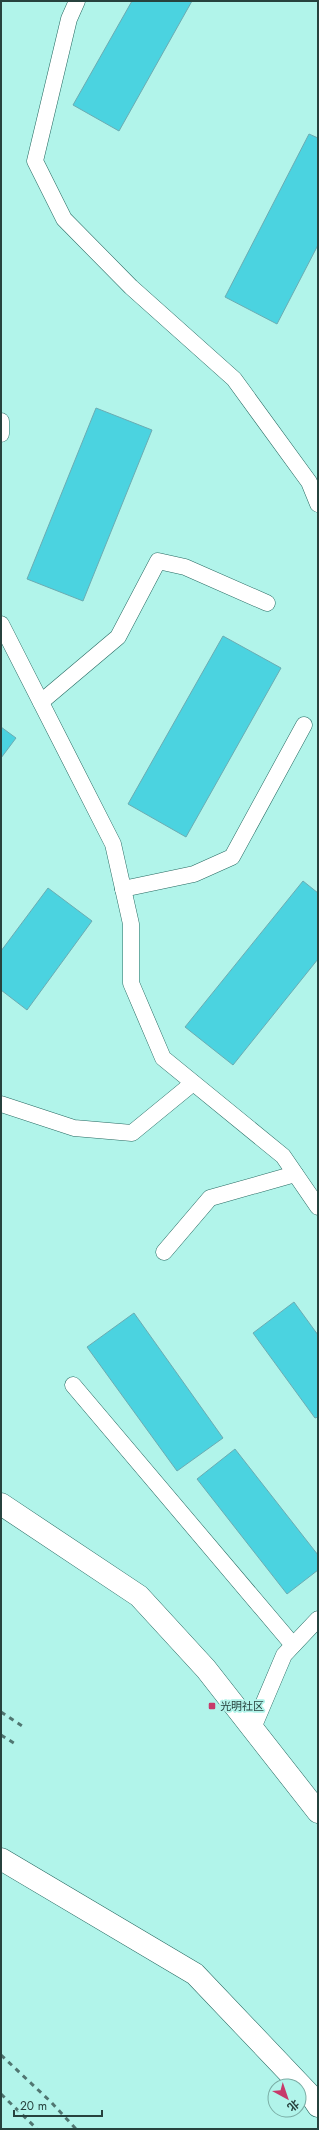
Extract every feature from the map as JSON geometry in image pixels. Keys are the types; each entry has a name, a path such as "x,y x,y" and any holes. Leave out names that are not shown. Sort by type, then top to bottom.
{"street":[{"path":"1,1504 138,1596 206,1669 318,1812"},
{"path":"1,1859 195,1974 316,2098"}],"lane":[{"path":"77,1 69,19 35,161 64,219 130,287 234,379 309,482 318,504"},
{"path":"1,421 1,434"},
{"path":"41,702 118,637 158,561 185,567 267,603"},
{"path":"1,624 112,844 131,924 131,983 163,1058 283,1156 318,1207"},
{"path":"123,890 194,874 232,857 304,725"},
{"path":"1,1104 74,1128 132,1133 193,1083"},
{"path":"164,1252 210,1198 295,1174"},
{"path":"73,1385 293,1645"},
{"path":"252,1728 284,1655 318,1619"}],"building":[{"path":"132,1 192,1 119,131 73,105"},
{"path":"309,134 318,138 318,245 277,324 225,297"},
{"path":"96,408 152,430 83,601 27,579"},
{"path":"223,636 281,668 186,837 128,804"},
{"path":"1,727 16,738 1,758"},
{"path":"303,881 318,893 318,959 233,1065 185,1027"},
{"path":"48,888 92,921 27,1010 1,990 1,951"},
{"path":"294,1302 318,1335 318,1417 315,1418 253,1333"},
{"path":"134,1313 223,1438 177,1471 87,1347"},
{"path":"235,1449 318,1555 318,1570 287,1594 197,1479"}],"railway":[{"path":"1,1712 25,1728"},
{"path":"1,1735 17,1745"},
{"path":"1,2055 51,2102 76,2129"},
{"path":"1,2094 37,2129"}],"place":[{"name":"光明社区","path":"212,1706"}]}
